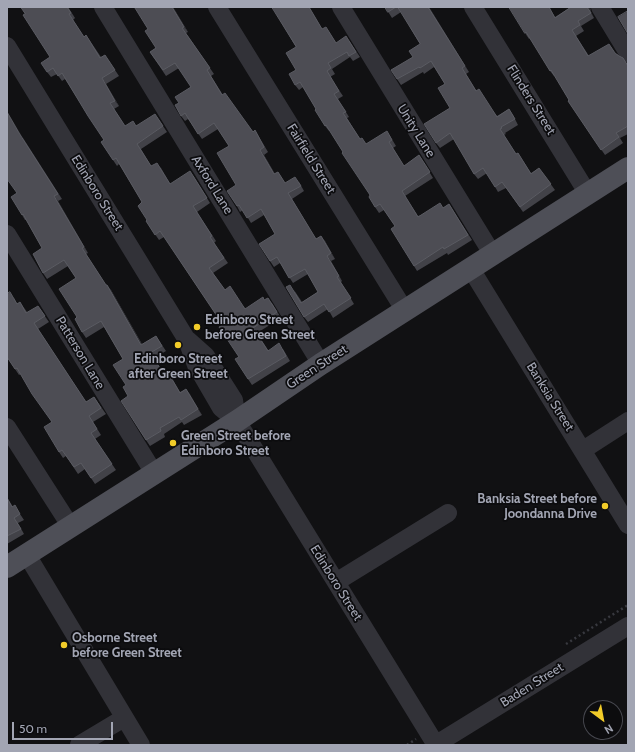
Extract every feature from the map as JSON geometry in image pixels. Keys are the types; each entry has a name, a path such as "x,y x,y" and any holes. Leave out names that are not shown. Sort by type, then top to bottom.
{"main road":[{"name":"Green Street","path":"7,568 628,168"}],"street":[{"name":"Axford Lane","path":"102,7 322,364"},
{"name":"Fairfield Street","path":"217,7 405,311"},
{"name":"Unity Lane","path":"340,7 492,255"},
{"name":"Flinders Street","path":"473,7 588,194"},
{"path":"600,7 628,54"},
{"name":"Edinboro Street","path":"7,46 187,340 206,356 234,400 236,421 436,745"},
{"name":"Patterson Lane","path":"7,234 154,473"},
{"name":"Banksia Street","path":"471,269 628,525"},
{"path":"583,450 628,421"},
{"path":"7,427 71,527"},
{"path":"336,582 448,513"},
{"path":"27,555 141,745"},
{"name":"Baden Street","path":"436,745 628,626"},
{"path":"79,745 124,718"}],"building":[{"path":"21,7 67,7 71,13 69,14 84,37 86,35 100,58 105,55 115,70 102,78 115,101 110,103 125,126 133,121 136,126 155,114 163,126 137,144 151,166 157,163 170,184 190,171 207,198 193,206 212,236 210,237 224,258 209,268 225,290 230,286 245,309 263,297 264,300 268,298 277,312 253,328 268,351 279,343 286,356 248,379 235,359 239,357 219,327 223,325 160,231 155,235 146,221 147,220 138,206 142,202 116,158 113,160 101,142 104,140 62,73 58,76 53,68 47,72 41,63 50,57 23,15 25,14"},
{"path":"172,7 184,27 182,28 210,68 207,70 222,95 225,93 253,132 255,130 264,147 260,150 274,174 278,172 285,183 295,177 301,186 288,193 316,239 321,236 331,253 327,256 339,276 337,277 351,298 329,312 324,304 304,317 286,287 290,285 301,303 318,292 305,269 289,278 277,257 270,261 259,244 275,234 261,209 247,218 239,205 237,206 227,191 236,185 217,153 229,146 214,123 198,134 185,113 181,116 175,105 179,103 175,97 191,87 175,63 163,70 150,52 156,48 145,31 148,29 135,8"},
{"path":"272,7 309,7 322,29 326,27 336,43 346,36 356,52 349,56 347,52 328,63 331,68 327,71 339,91 334,94 346,112 343,113 360,139 362,138 366,144 387,131 392,140 389,142 404,166 419,155 430,172 402,191 418,217 440,203 443,208 449,204 468,235 444,249 443,247 414,266 391,229 395,226 380,204 375,207 369,197 370,195 315,110 316,109 300,82 295,85 289,74 296,70 286,53 296,47"},
{"path":"385,7 396,7 388,12"},
{"path":"398,7 428,7 465,66 462,68 476,91 479,89 497,117 509,109 515,119 500,129 516,154 518,153 531,174 539,168 551,184 520,207 502,182 495,187 483,168 474,174 450,133 436,143 424,124 450,108 438,88 445,84 431,61 397,79 391,70 413,57 409,51 420,44"},
{"path":"509,7 549,7 555,18 571,7 587,7 591,13 578,21 580,25 572,30 588,56 609,44 615,53 623,58 628,66 628,126 616,133 619,137 601,150 568,101 569,100 551,70 550,71"},
{"path":"628,11 628,34 618,17"},
{"path":"7,112 58,194 54,196 84,247 82,248 107,285 141,345 156,336 162,346 150,353 162,371 166,369 180,393 186,389 198,409 181,420 179,417 160,428 161,431 146,440 121,401 128,396 123,387 126,385 113,365 123,359 101,321 82,332 75,319 77,317 59,289 76,278 64,260 43,273 33,254 42,248 23,214 22,215 11,197 17,193 7,179"},
{"path":"10,292 17,304 20,302 26,313 38,306 45,316 34,323 86,402 94,397 101,408 89,416 97,429 91,433 112,464 91,478 81,463 74,467 62,450 59,452 44,427 52,422 32,394 17,368 15,369 7,357 7,294"},
{"path":"7,498 12,507 15,505 20,514 14,518 21,529 7,536"}],"place":[{"name":"Edinboro Street before Green Street","path":"197,327"},
{"name":"Edinboro Street after Green Street","path":"178,345"},
{"name":"Green Street before Edinboro Street","path":"173,443"},
{"name":"Banksia Street before Joondanna Drive","path":"605,506"},
{"name":"Osborne Street before Green Street","path":"64,645"}]}
